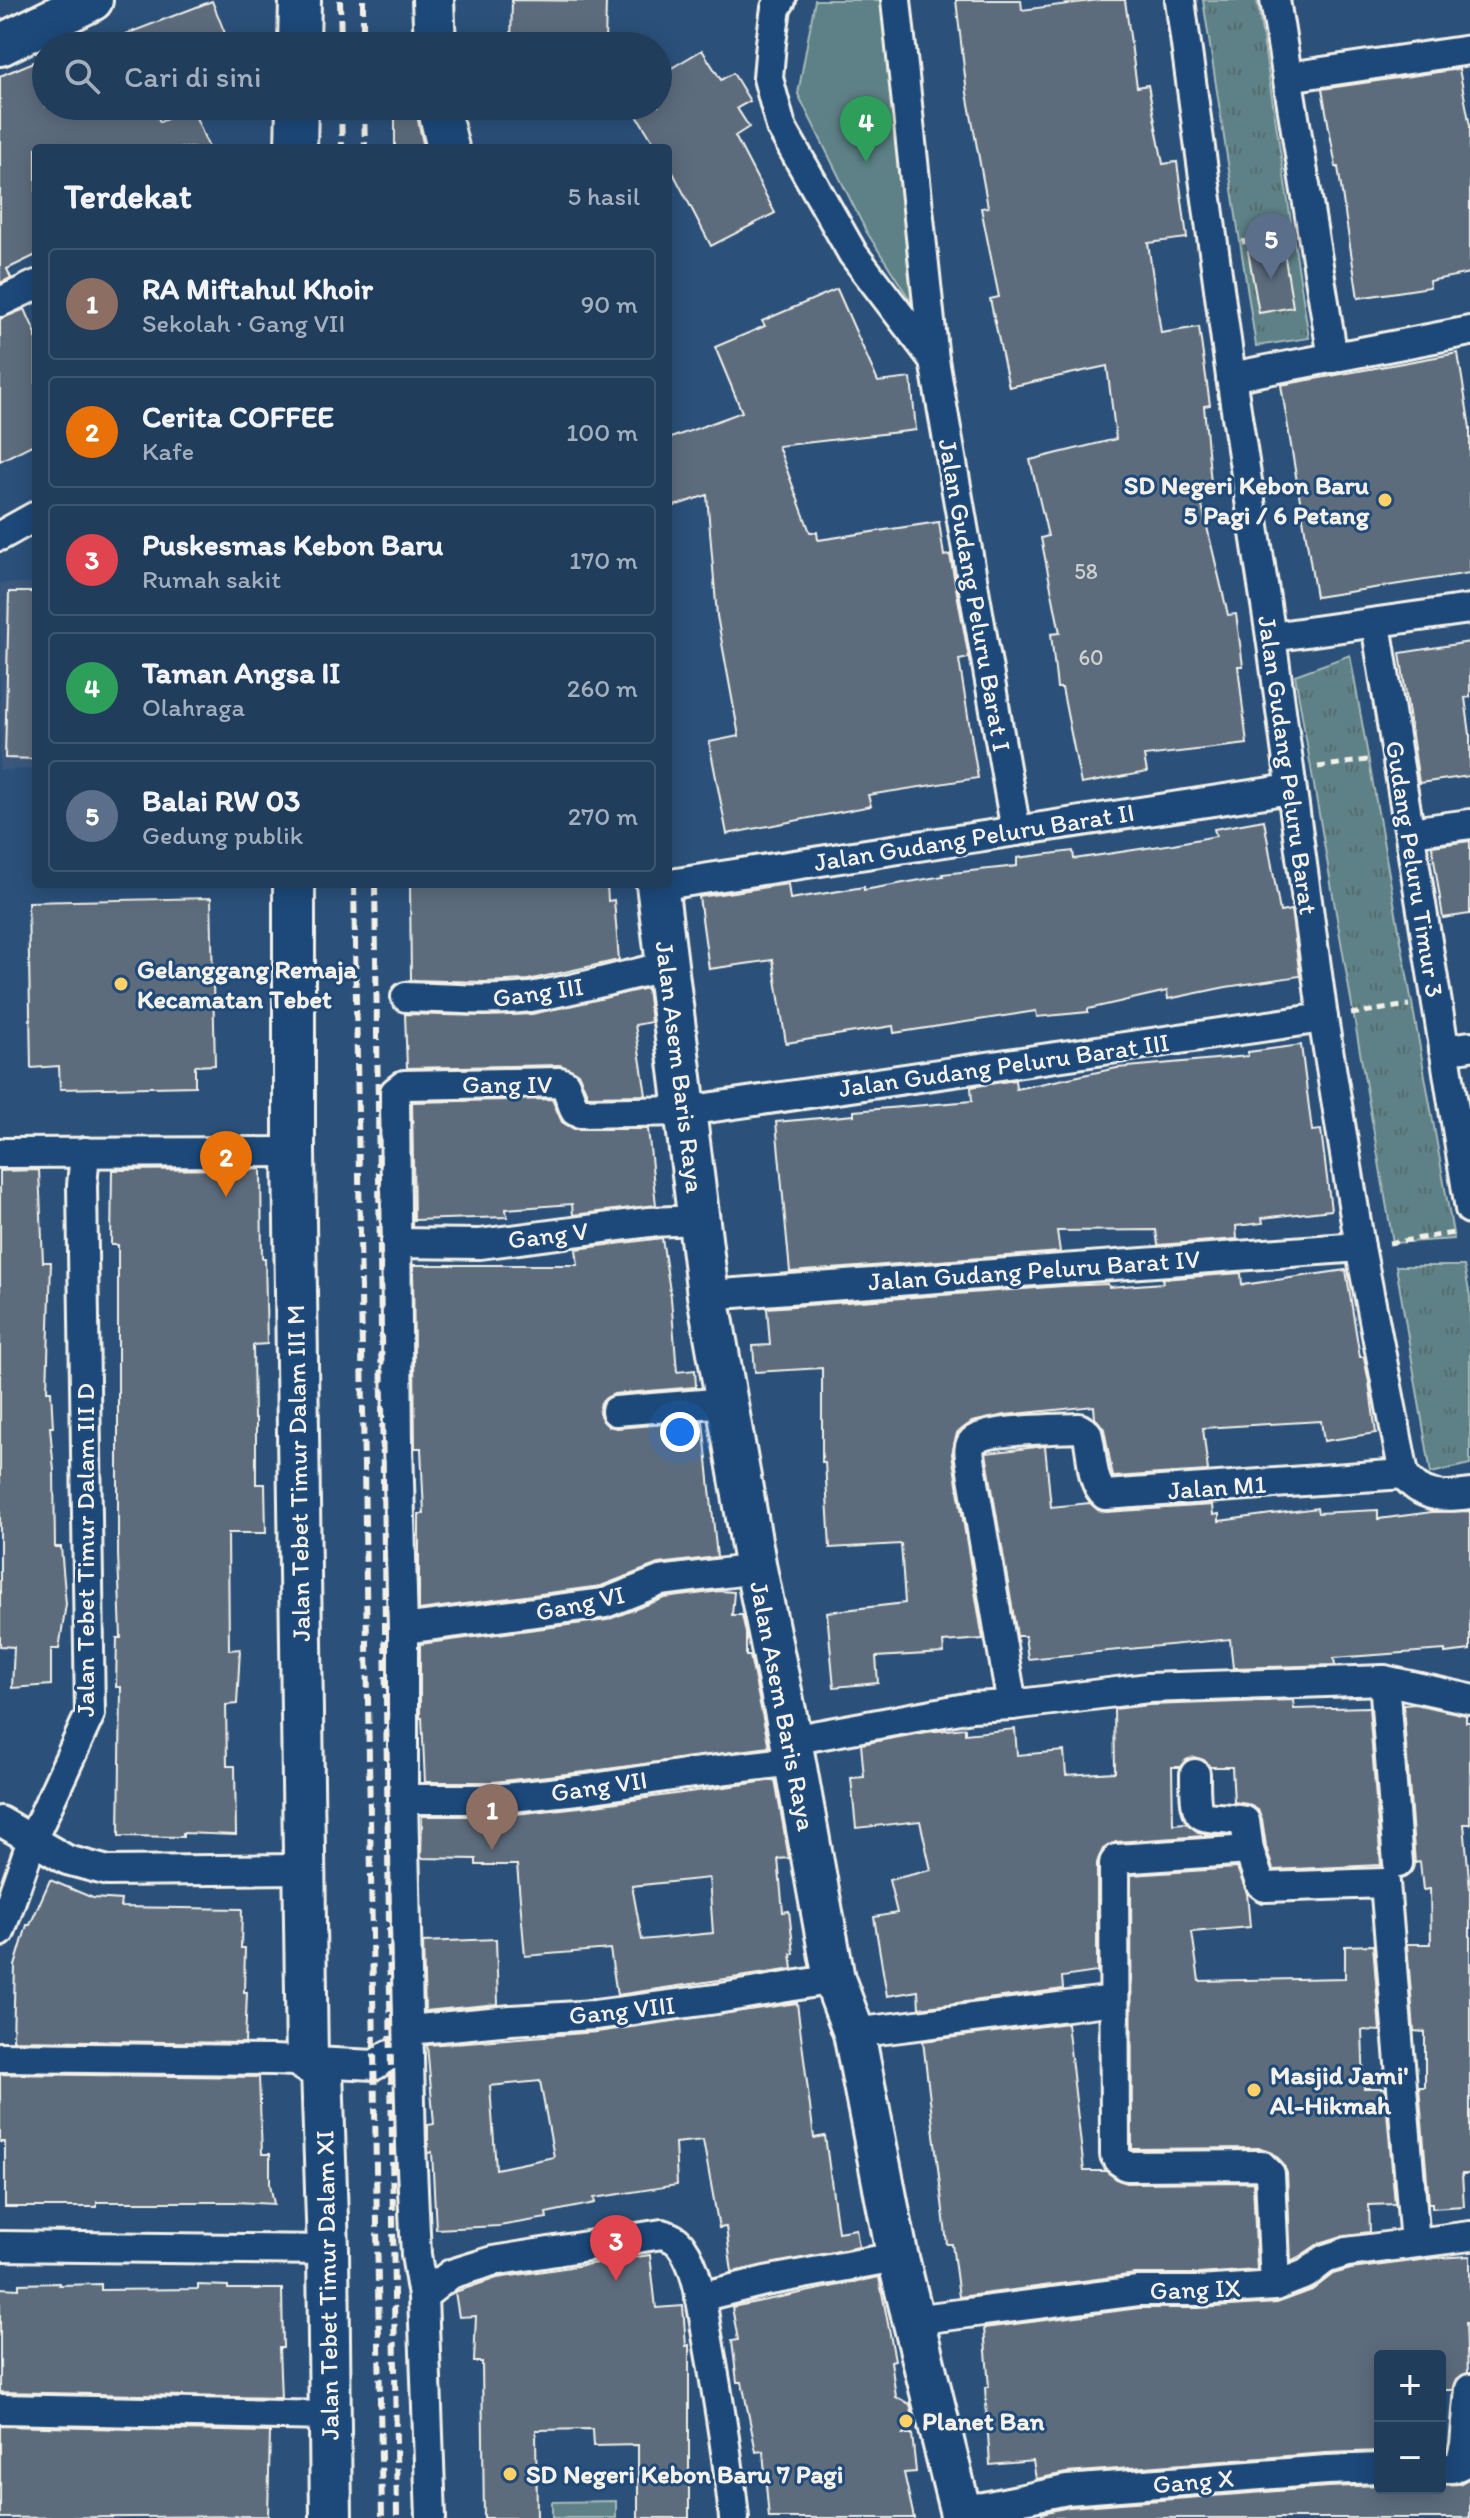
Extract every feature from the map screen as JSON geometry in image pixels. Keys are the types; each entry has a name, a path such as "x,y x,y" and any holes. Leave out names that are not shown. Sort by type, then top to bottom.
{"street":[{"path":"0,45 92,0"},
{"path":"299,32 300,0"},
{"path":"433,0 434,32"},
{"name":"Jalan Gudang Peluru Barat I","path":"781,0 776,8 772,31 768,78 781,127 853,254 934,360"},
{"name":"Jalan Gudang Peluru Barat I","path":"896,0 934,360 1016,831"},
{"name":"Jalan Gudang Peluru Barat","path":"1180,0 1323,1018 1360,1247 1404,1474"},
{"path":"1275,0 1333,358"},
{"path":"1288,77 1470,50"},
{"path":"296,144 297,120"},
{"path":"441,120 447,144"},
{"path":"0,302 32,287"},
{"path":"1231,377 1470,331"},
{"path":"0,536 32,518"},
{"path":"1271,637 1470,609"},
{"name":"Gudang Peluru Timur 3","path":"1376,624 1436,1001 1457,1048 1470,1209"},
{"name":"Jalan Gudang Peluru Barat II","path":"672,883 1016,831 1290,780"},
{"path":"1410,832 1470,824"},
{"name":"Jalan Tebet Timur Dalam III M","path":"294,888 294,1152 307,2062"},
{"name":"Jalan Asem Baris Raya","path":"657,888 708,1295 756,1569 793,1750 834,1979 854,2033 897,2254 961,2514"},
{"name":"Gang III","path":"406,997 490,1000 529,997 587,987 668,966"},
{"name":"Jalan Gudang Peluru Barat III","path":"686,1111 1323,1018"},
{"name":"Gang IV","path":"396,1243 395,1092 404,1085 560,1082 565,1084 575,1111 580,1113 686,1111"},
{"name":"Jalan Tebet Timur Dalam III D","path":"0,1932 32,1840 90,1714 82,1186 85,1152"},
{"path":"0,1153 294,1152"},
{"name":"Gang V","path":"396,1243 480,1244 649,1222 700,1220"},
{"path":"396,1243 409,2043 414,2213 416,2255 423,2296 431,2518"},
{"name":"Jalan Gudang Peluru Barat IV","path":"708,1295 1360,1247"},
{"path":"616,1411 727,1402"},
{"name":"Jalan M1","path":"1012,1705 969,1452 972,1443 1012,1431 1079,1428 1087,1433 1096,1480 1099,1490 1105,1495 1404,1474"},
{"path":"1404,1474 1421,1491 1460,1496"},
{"name":"Gang VI","path":"403,1629 605,1603 660,1581 756,1569"},
{"path":"1384,1680 1398,1863"},
{"name":"Gang VII","path":"403,1799 494,1799 587,1789 685,1774 971,1707 1148,1688 1384,1680 1470,1699"},
{"path":"1195,1774 1195,1807 1199,1814 1206,1818 1245,1821 1249,1850 1260,1883 1265,1887 1385,1883 1415,2243"},
{"path":"0,1821 67,1860 108,1871 304,1869"},
{"path":"1249,1850 1117,1859 1114,1863 1115,2155 1127,2166 1261,2165 1266,2168 1270,2174 1275,2286"},
{"name":"Gang VIII","path":"0,2057 375,2065 409,2043 511,2020 595,2015 834,1979"},
{"path":"854,2033 1114,2000"},
{"name":"Jalan Tebet Timur Dalam XI","path":"307,2062 322,2069 331,2518"},
{"path":"423,2296 451,2274 493,2261 662,2234 675,2238 690,2262 700,2297 727,2449 734,2518"},
{"name":"Gang IX","path":"913,2320 1138,2291 1275,2286 1306,2274 1325,2259 1347,2252 1470,2236"},
{"path":"0,2246 328,2250"},
{"path":"700,2297 897,2254"},
{"path":"1446,2468 1460,2465 1470,2389"},
{"path":"0,2409 330,2416"},
{"name":"Gang X","path":"961,2514 1067,2490 1374,2468"}],"path":[{"path":"1214,247 1313,230"},
{"path":"1290,780 1397,756"},
{"path":"1323,1018 1436,1001"},
{"path":"1360,1247 1454,1233"}],"shaded area":[{"path":"0,583 32,583 32,769 0,770"}],"green space":[{"path":"815,0 888,0 912,303 866,231 798,94"},
{"path":"1203,0 1257,0 1309,338 1256,346"},
{"path":"1350,655 1454,1239 1393,1243 1295,675"},
{"path":"1396,1266 1464,1266 1470,1296 1470,1464 1431,1473"},
{"path":"616,2501 616,2518 552,2518 552,2502"}],"building":[{"path":"512,0 606,1 605,32 511,32"},
{"path":"956,0 1021,0 1022,10 1099,0 1125,0 1137,87 1148,85 1163,164 1177,162 1187,238 1148,243 1161,333 1199,327 1210,405 1204,406 1211,484 1197,485 1228,615 1236,614 1243,666 1238,666 1247,744 1144,756 1147,772 1081,784 1062,688 1057,688 1051,634 1060,633 1041,538 1048,536 1030,460 1116,439 1107,366 1009,387 990,299 999,297 981,208 988,207 967,93"},
{"path":"212,1 224,32 131,32"},
{"path":"702,50 721,80 733,73 750,101 737,108 749,127 735,136 775,213 711,246 672,171 672,144 655,144 640,120 672,120 672,68"},
{"path":"32,63 32,120 197,120 207,144 32,144 32,257 7,269 11,278 0,283 0,76"},
{"path":"1459,69 1470,126 1470,273 1429,281 1430,287 1358,298 1338,167 1322,89"},
{"path":"395,120 418,120 423,144 395,144"},
{"path":"1283,246 1293,307 1259,313 1248,251"},
{"path":"837,289 878,382 911,378 916,430 778,446 810,532 817,532 818,540 939,522 944,556 950,555 969,658 959,660 978,778 868,795 871,806 727,834 709,742 739,736 717,616 707,495 672,507 672,438 742,412 715,347 765,326 762,321"},
{"path":"25,309 32,325 32,445 0,461 0,319"},
{"name":"SD Negeri Kebon Baru 5 Pagi / 6 Petang","path":"1458,353 1470,428 1470,573 1316,597 1281,385"},
{"path":"9,592 32,592 32,759 5,758"},
{"path":"1470,642 1470,697 1465,698 1470,734 1470,776 1419,783 1400,653"},
{"path":"1264,820 1280,912 1291,910 1300,976 1168,999 1167,991 1088,1009 1088,1012 1037,1017 1036,1011 894,1033 893,1026 786,1043 773,960 709,969 699,897 788,884 790,899 864,887 864,890 942,874 1017,866 1017,858 1073,851 1074,859 1173,844 1216,836 1214,829"},
{"path":"1470,841 1470,914 1443,918 1432,846"},
{"path":"410,888 607,888 608,901 614,900 619,960 528,980 411,980"},
{"name":"Gelanggang Remaja Kecamatan Tebet","path":"211,898 215,1065 195,1066 195,1086 60,1089 59,1066 31,1068 28,902"},
{"path":"647,988 651,1022 635,1025 646,1095 588,1096 578,1073 560,1065 407,1068 405,1014 532,1014"},
{"path":"1301,1045 1312,1131 1321,1130 1331,1210 1262,1218 1263,1223 1236,1226 1237,1239 1158,1245 1156,1230 1057,1231 1060,1252 790,1272 776,1122 854,1115 854,1111 972,1101 971,1087 1015,1080 1016,1089 1117,1068 1248,1056 1248,1052"},
{"path":"552,1099 562,1122 574,1129 648,1129 656,1205 573,1215 572,1204 506,1209 507,1217 414,1220 412,1102"},
{"path":"261,1169 267,1344 253,1345 254,1418 256,1484 265,1484 266,1533 228,1533 229,1650 240,1649 237,1704 226,1705 227,1766 235,1766 236,1835 183,1833 183,1837 119,1836 121,1687 116,1687 117,1638 121,1638 118,1245 111,1245 112,1170"},
{"path":"39,1170 43,1262 51,1262 47,1391 51,1391 53,1427 50,1427 55,1547 61,1547 66,1604 59,1649 51,1649 51,1685 12,1688 14,1647 0,1646 0,1171"},
{"path":"662,1238 677,1372 695,1370 696,1387 614,1394 601,1403 599,1413 608,1426 617,1428 703,1421 717,1557 658,1564 601,1586 419,1610 419,1514 424,1514 421,1448 415,1448 413,1265 578,1265 576,1249"},
{"path":"1346,1270 1376,1433 1324,1441 1321,1421 1203,1428 1208,1471 1113,1477 1104,1429 1095,1418 1094,1406 1005,1415 972,1422 957,1433 952,1454 983,1639 943,1642 944,1653 876,1657 878,1683 834,1687 827,1612 905,1603 901,1544 830,1548 825,1462 822,1462 822,1368 755,1372 753,1346 770,1345 767,1308 1063,1286 1108,1284 1109,1287 1241,1273 1242,1285"},
{"path":"1045,1446 1051,1507 1090,1503 1106,1512 1212,1505 1213,1515 1219,1514 1219,1521 1317,1508 1318,1513 1378,1510 1378,1519 1470,1511 1470,1650 1334,1658 1335,1665 1233,1668 1230,1639 1028,1659 1025,1636 1017,1636 986,1453"},
{"path":"734,1592 732,1615 742,1615 746,1656 750,1656 769,1747 493,1782 425,1782 420,1718 420,1644 607,1620 664,1598"},
{"path":"1293,1700 1294,1709 1369,1707 1381,1865 1273,1870 1258,1810 1234,1802 1232,1767 1210,1767 1204,1760 1194,1757 1180,1767 1172,1767 1173,1824 1186,1823 1198,1832 1219,1835 1116,1842 1103,1849 1097,1863 1097,1972 1062,1977 1063,1989 919,2008 918,1991 887,1996 874,1917 897,1913 889,1880 931,1870 920,1821 856,1828 851,1778 864,1777 861,1744 965,1728 965,1734 1015,1729 1017,1755 1064,1751 1066,1775 1115,1772 1114,1709"},
{"path":"1415,1704 1466,1715 1466,1722 1470,1722 1470,1824 1464,1824 1470,1889 1470,2174 1462,2174 1464,2206 1432,2208 1432,2203 1429,2203 1419,2087 1425,2087 1425,2032 1414,2031 1407,1944 1431,1944 1430,1889 1423,1890 1420,1862 1415,1863 1403,1705"},
{"path":"775,1780 789,1858 778,1859 783,1912 789,1911 793,1969 617,1995 610,1949 525,1956 517,1865 476,1865 476,1859 421,1858 422,1816 496,1816","holes":["709,1878 713,1933 642,1940 632,1886"]},
{"path":"1237,1868 1247,1893 1250,1927 1192,1932 1199,1981 1345,1978 1345,1946 1373,1945 1380,2031 1362,2030 1364,2088 1385,2088 1395,2204 1369,2205 1370,2232 1345,2235 1320,2243 1291,2262 1287,2173 1273,2153 1261,2148 1132,2149 1131,1875"},
{"path":"50,1880 93,1898 121,1900 120,1907 242,1909 241,1948 245,1948 244,1992 247,1992 245,2043 13,2040 15,1966 27,1925 30,1925"},
{"path":"496,1939 498,2004 425,2011 423,1942"},
{"path":"797,2003 814,2138 825,2136 838,2232 856,2229 859,2247 732,2272 726,2227 719,2228 703,2140 675,2143 677,2185 594,2198 595,2203 546,2213 547,2218 499,2226 436,2229 432,2152 428,2153 428,2125 434,2124 427,2045 597,2032","holes":["540,2081 554,2157 496,2169 490,2086"]},
{"path":"1067,2023 1084,2171 1106,2171 1127,2183 1253,2182 1257,2270 1136,2274 959,2297 952,2244 947,2244 923,2041"},
{"path":"0,2074 259,2077 262,2154 270,2154 274,2204 97,2202 97,2207 5,2207 5,2142 0,2142"},
{"path":"650,2255 656,2308 683,2306 686,2346 689,2345 689,2518 638,2518 638,2445 593,2446 592,2429 536,2430 537,2518 484,2518 482,2362 474,2362 476,2316 459,2317 455,2292 497,2278"},
{"path":"1470,2256 1470,2323 1466,2323 1468,2373 1457,2379 1453,2390 1446,2390 1446,2350 1374,2350 1374,2451 1066,2473 1036,2479 1033,2461 990,2465 985,2387 989,2387 984,2328 1139,2308 1277,2303 1312,2290 1333,2274 1436,2258"},
{"path":"879,2277 895,2360 891,2361 896,2397 910,2404 914,2421 903,2434 912,2434 916,2472 904,2473 914,2518 769,2518 763,2451 756,2452 742,2382 737,2382 732,2341 738,2340 732,2307"},
{"path":"19,2284 101,2284 101,2290 198,2289 198,2285 228,2286 228,2289 282,2289 283,2348 279,2348 281,2398 0,2392 0,2288 19,2289"},
{"path":"0,2426 270,2432 268,2516 0,2518"},
{"path":"1470,2478 1470,2518 1043,2518 1042,2513 1069,2507 1328,2487 1374,2485 1374,2494 1446,2494 1446,2485 1459,2484"}],"railway":[{"path":"340,0 341,32"},
{"path":"363,0 363,32"},
{"path":"341,120 342,144"},
{"path":"364,120 365,144"},
{"path":"354,888 382,2518"},
{"path":"375,888 397,2518"}],"place":[{"name":"Taman Angsa II","path":"866,162"},
{"name":"Balai RW 03","path":"1271,279"},
{"name":"SD Negeri Kebon Baru 5 Pagi / 6 Petang","path":"1385,500"},
{"name":"Gelanggang Remaja Kecamatan Tebet","path":"121,984"},
{"name":"Cerita COFFEE","path":"226,1197"},
{"name":"RA Miftahul Khoir","path":"492,1850"},
{"name":"Masjid Jami' Al-Hikmah","path":"1254,2090"},
{"name":"Puskesmas Kebon Baru","path":"616,2281"},
{"name":"Planet Ban","path":"906,2421"},
{"name":"SD Negeri Kebon Baru 7 Pagi","path":"510,2474"}]}
